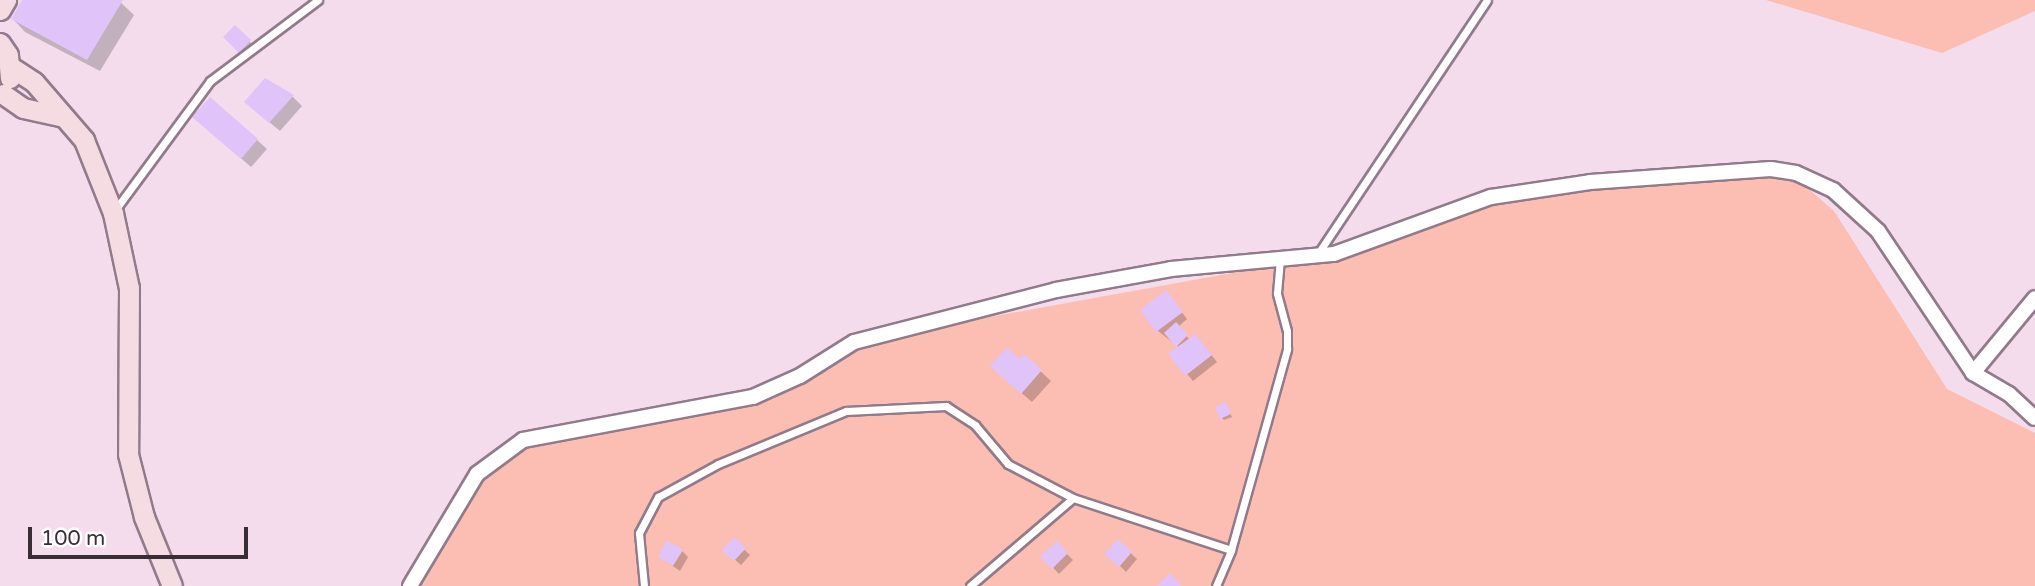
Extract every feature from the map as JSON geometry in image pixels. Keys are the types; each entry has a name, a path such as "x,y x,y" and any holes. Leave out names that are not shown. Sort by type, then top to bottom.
{"main road":[{"path":"0,10 6,0"},
{"path":"0,43 11,67 34,82 84,140 113,213 129,288 128,454 144,517 172,586"},
{"path":"11,67 1,96 23,108 64,117"}],"street":[{"path":"410,586 477,474 523,440 753,397 800,376 854,342 1044,293 1171,269 1349,250 1491,197 1590,182 1771,169 1797,173 1833,190 1878,231 1973,373 2009,394 2035,418"},
{"path":"1973,373 2035,298"}],"lane":[{"path":"113,213 210,81 318,0"},
{"path":"1317,255 1487,0"},
{"path":"1216,586 1231,550 1287,349 1287,331 1277,293 1280,256"},
{"path":"644,586 639,533 658,497 718,464 846,411 946,406 975,425 1008,464 1073,498 1231,550"},
{"path":"970,586 1073,498"}],"shaded area":[{"path":"1766,0 2035,0 2035,11 1942,53"},
{"path":"1789,172 1834,211 1947,389 2035,433 2035,586 419,586 472,493 518,443 773,399 863,340 1314,258 1462,203"}],"building":[{"path":"22,0 123,0 87,60 11,19"},
{"path":"235,25 251,40 239,53 223,37"},
{"path":"265,78 294,95 269,123 244,102"},
{"path":"210,97 258,139 241,159 192,117"},
{"path":"1166,290 1183,312 1156,332 1140,310"},
{"path":"1176,322 1188,335 1176,347 1164,333"},
{"path":"1195,334 1212,355 1185,376 1168,354"},
{"path":"1007,347 1020,359 1024,354 1042,370 1021,394 990,366"},
{"path":"1226,402 1231,414 1220,419 1215,407"},
{"path":"734,537 746,548 734,561 722,550"},
{"path":"1118,539 1132,552 1119,567 1104,554"},
{"path":"667,540 683,550 673,566 658,557"},
{"path":"1057,541 1068,553 1052,569 1040,557"},
{"path":"1170,573 1182,586 1156,586"}]}
